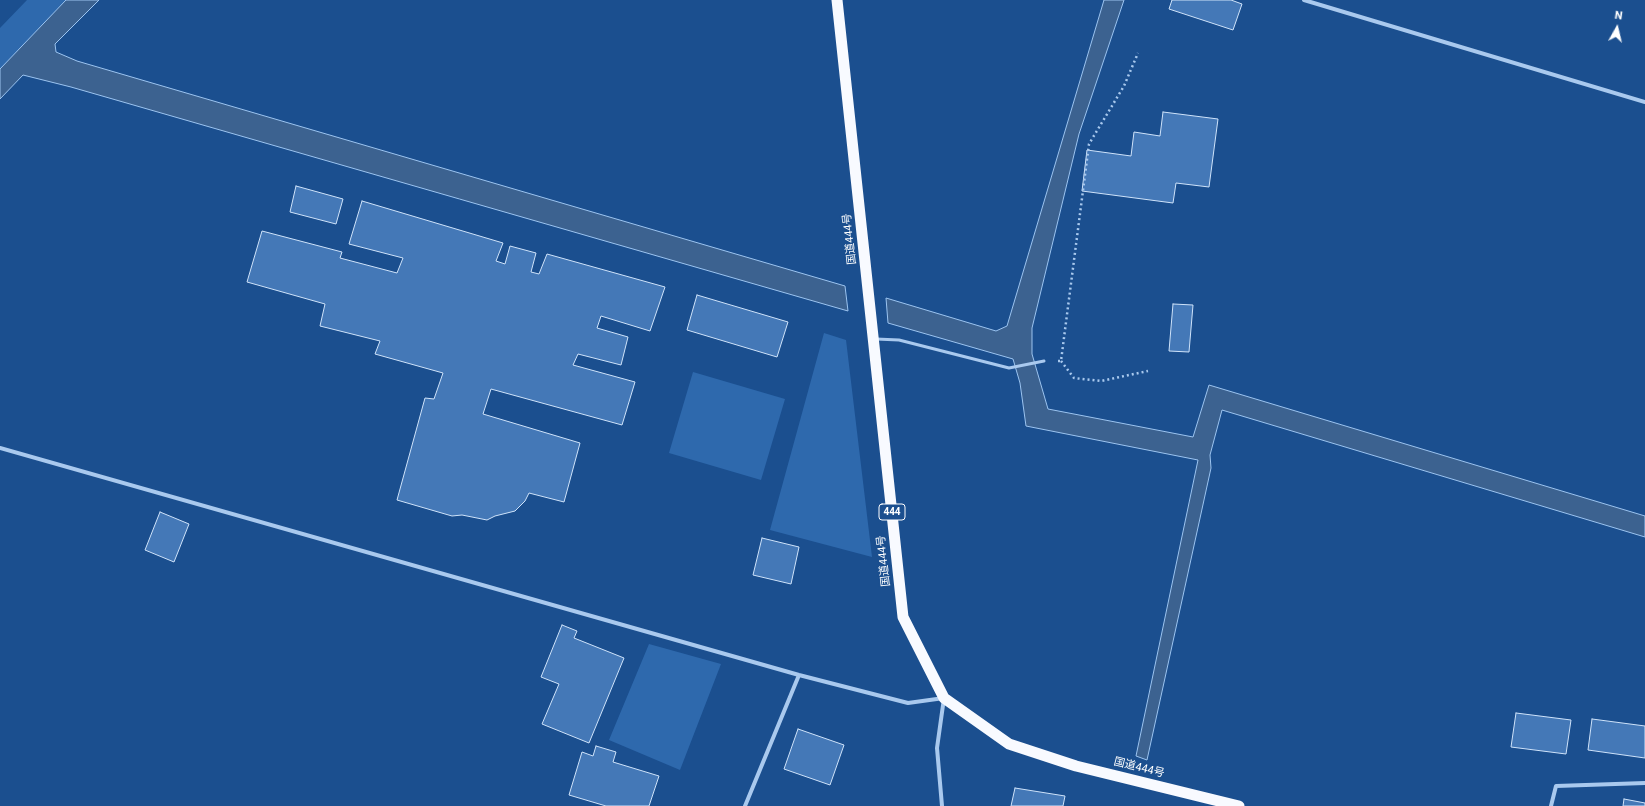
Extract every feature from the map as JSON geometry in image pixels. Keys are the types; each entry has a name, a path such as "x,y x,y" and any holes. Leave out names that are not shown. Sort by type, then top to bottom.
{"highway":[{"name":"国道444号","path":"837,0 903,617 944,698 1009,744 1076,766 1239,806"}],"street":[{"path":"1304,0 1645,102"},
{"path":"0,448 799,675 908,703 944,698 937,748 942,806"},
{"path":"745,806 799,675"},
{"path":"1551,806 1556,786 1645,783"}],"lane":[{"path":"874,339 899,340 1009,368 1044,361"}],"path":[{"path":"1138,53 1124,86 1089,144 1061,362 1074,378 1101,380 1148,371"},
{"path":"1044,361 1061,362"}],"shaded area":[{"path":"27,0 66,0 0,69 0,28"},
{"path":"66,0 99,0 55,44 56,52 77,61 845,286 848,311 71,87 23,75 0,99 0,69"},
{"path":"1104,0 1124,0 1079,134 1032,328 1032,354 1048,409 1193,437 1209,385 1645,516 1645,537 1222,410 1210,455 1211,468 1147,760 1136,756 1198,460 1026,426 1020,383 1013,359 888,323 886,298 996,331 1007,326"},
{"path":"824,333 846,340 872,557 770,530"},
{"path":"693,372 785,399 761,480 669,453"},
{"path":"649,644 721,664 680,770 609,740"}],"building":[{"path":"1172,0 1231,0 1242,4 1233,30 1169,9"},
{"path":"1163,112 1218,119 1209,187 1176,183 1173,203 1082,191 1087,150 1131,156 1134,132 1160,136"},
{"path":"296,186 343,199 336,224 290,212"},
{"path":"362,201 503,243 496,261 505,264 510,246 536,253 531,272 539,274 547,254 665,287 650,331 601,316 597,328 628,337 621,365 578,354 573,365 635,382 622,425 491,389 483,414 580,443 564,502 529,493 525,501 515,511 495,516 487,520 462,515 452,516 397,500 425,398 434,399 443,373 375,354 380,341 320,326 325,304 247,282 262,231 342,252 340,258 397,273 403,258 349,244"},
{"path":"697,295 788,322 777,357 687,330"},
{"path":"1173,304 1193,305 1189,352 1169,351"},
{"path":"160,512 189,524 174,562 145,550"},
{"path":"762,538 799,547 791,584 753,575"},
{"path":"562,625 577,631 574,638 624,658 589,743 542,724 559,684 541,677"},
{"path":"1516,713 1571,720 1566,754 1511,747"},
{"path":"1592,719 1645,726 1645,758 1588,750"},
{"path":"798,729 844,745 830,785 784,769"},
{"path":"596,746 616,752 613,762 659,776 649,806 606,806 569,795 582,752 593,756"},
{"path":"1015,788 1065,796 1063,806 1011,806"},
{"path":"1624,799 1645,803 1645,806 1623,806"}]}
